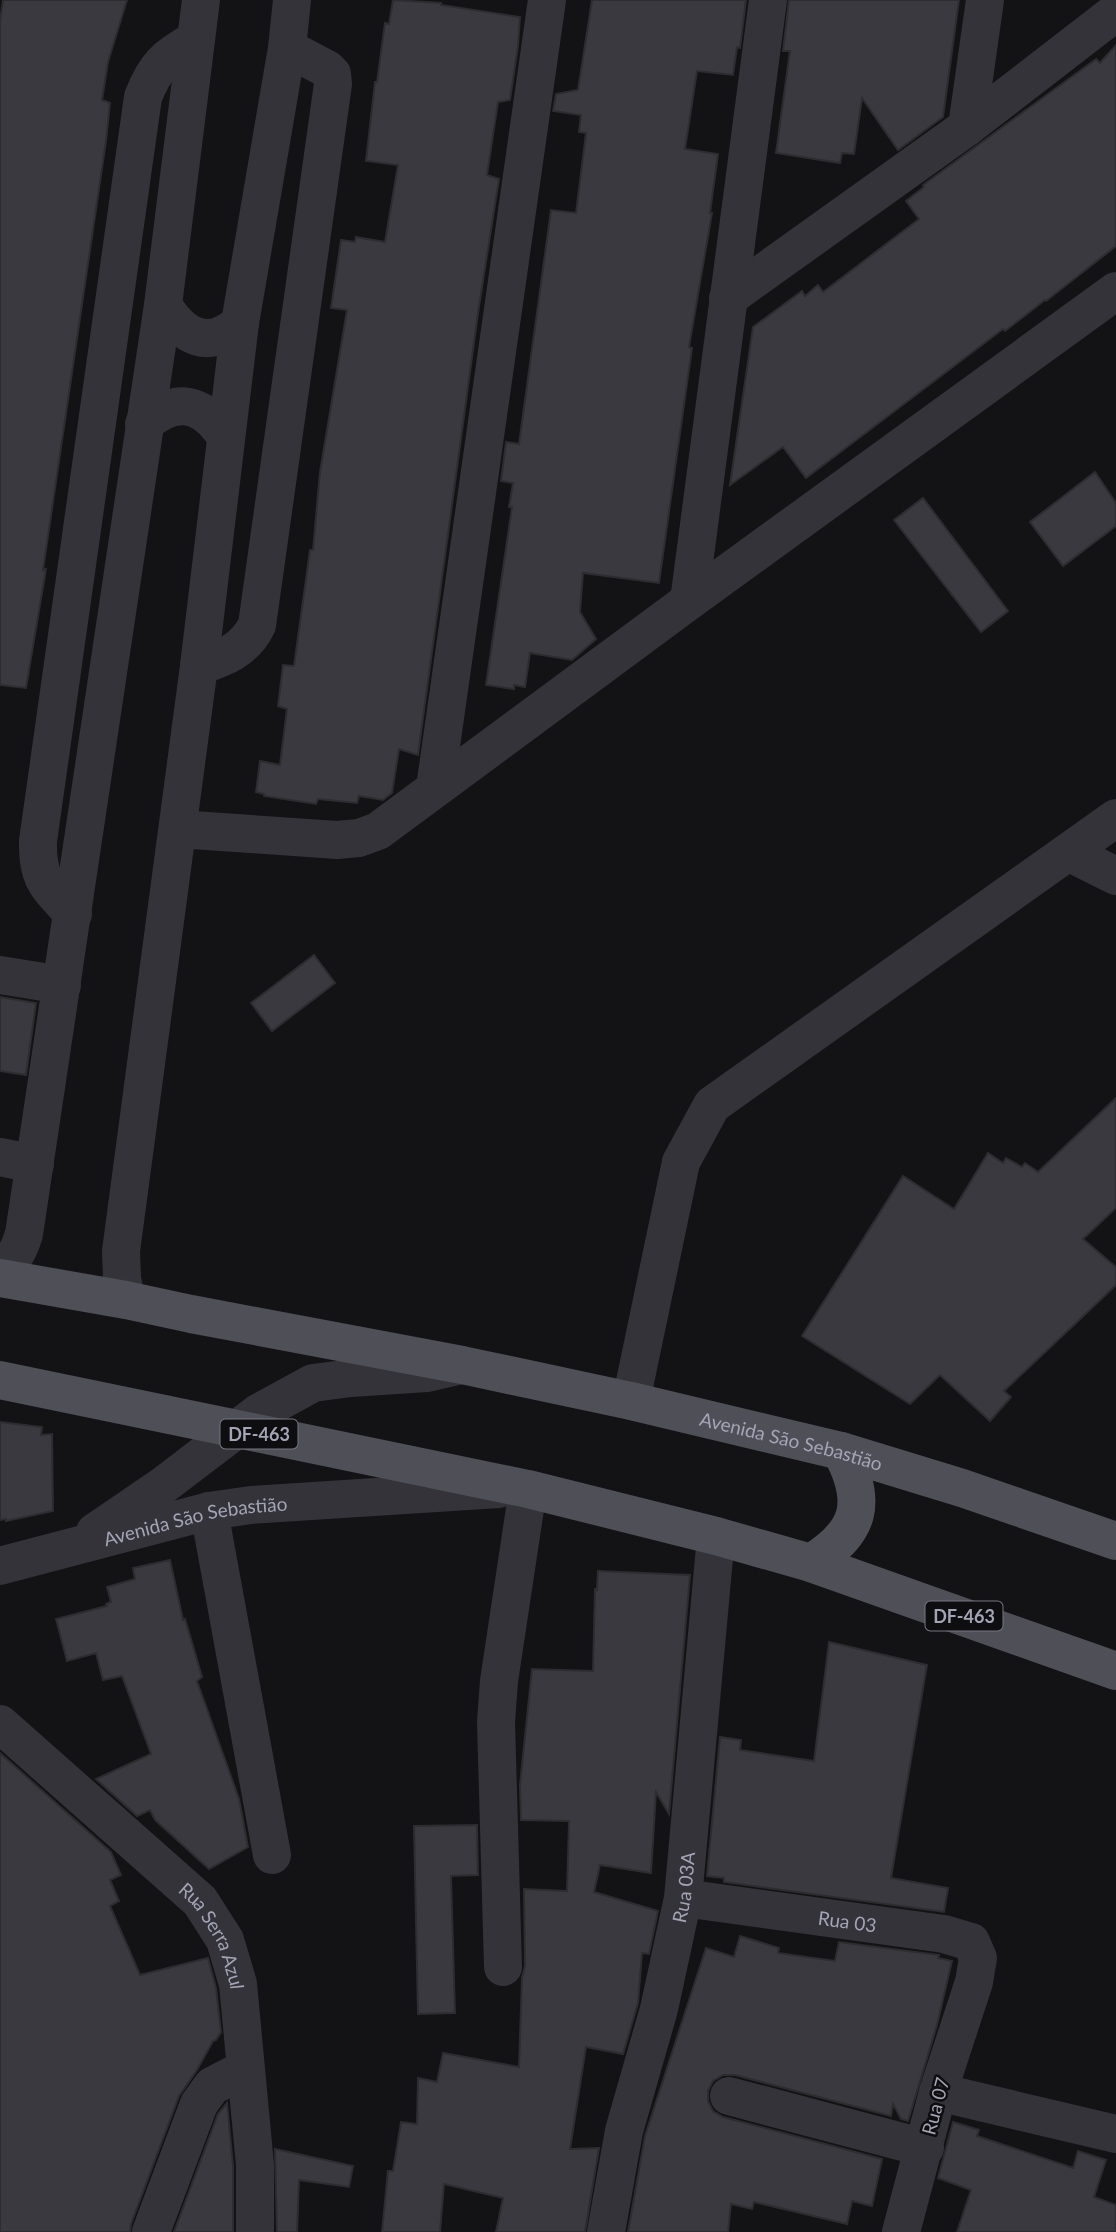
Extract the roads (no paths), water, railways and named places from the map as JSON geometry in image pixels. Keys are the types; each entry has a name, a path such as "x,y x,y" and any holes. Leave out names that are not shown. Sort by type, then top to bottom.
{"main road":[{"name":"Avenida São Sebastião","path":"0,1278 462,1365 631,1401 841,1451 962,1488 1116,1541"},
{"name":"Avenida São Sebastião","path":"0,1380 523,1488 716,1536 811,1563 1116,1671"},
{"path":"811,1563 836,1546 854,1518 856,1485 841,1451"}],"street":[{"path":"0,1266 11,1261 24,1234 18,1160 62,985 163,305 201,0"},
{"path":"126,1300 121,1251 199,666 240,323 287,48 292,0"},
{"path":"435,788 547,0"},
{"path":"689,601 768,0"},
{"path":"967,127 985,0"},
{"path":"728,298 967,127 1116,12"},
{"path":"73,914 41,879 37,862 38,841 143,97 153,73 165,59 196,39"},
{"path":"199,666 234,652 251,636 257,625 307,274 333,83 332,74 327,69 287,48"},
{"path":"178,829 337,840 359,838 378,831 1116,291"},
{"path":"163,305 172,320 184,330 201,338 216,339 240,323"},
{"path":"145,425 158,412 174,406 190,406 216,421 226,437"},
{"path":"631,1401 681,1162 712,1105 1116,818"},
{"path":"1070,853 1116,876"},
{"path":"0,975 62,985"},
{"name":"Avenida São Sebastião","path":"75,1546 258,1413 313,1383 427,1373 462,1365"},
{"path":"503,1967 496,1722 523,1488"},
{"name":"Avenida São Sebastião","path":"75,1546 209,1511 251,1505 523,1488"},
{"path":"209,1511 272,1855"},
{"name":"Rua 03A","path":"606,2232 624,2131 659,2009 683,1898 716,1536"},
{"path":"0,1566 75,1546"},
{"name":"Rua Serra Azul","path":"0,1724 200,1902 225,1940 238,1984 255,2165 255,2232"},
{"name":"Rua 03","path":"683,1898 944,1934 971,1942 978,1958 974,1982"},
{"name":"Rua 07","path":"901,2232 938,2092 974,1982"},
{"path":"151,2232 199,2104 212,2086 245,2069"},
{"path":"938,2092 1116,2134"},
{"path":"729,2096 925,2148"}]}
